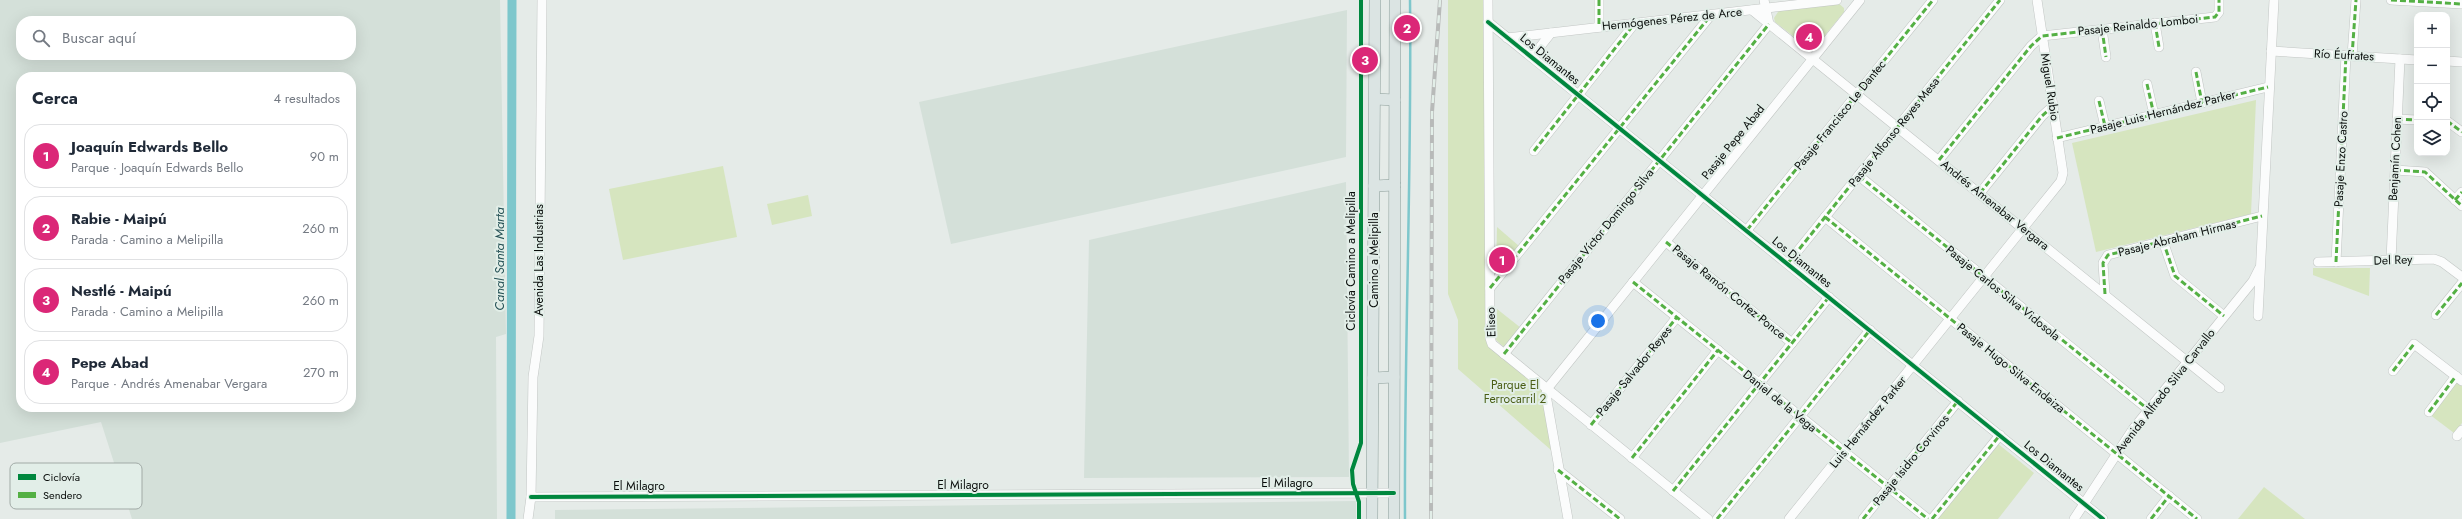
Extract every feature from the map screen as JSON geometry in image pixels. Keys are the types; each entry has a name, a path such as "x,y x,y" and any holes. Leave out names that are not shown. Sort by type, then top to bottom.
{"main road":[{"name":"Camino a Melipilla","path":"1372,519 1375,0"},
{"name":"Camino a Melipilla","path":"1394,519 1395,0"},
{"path":"1375,99 1395,100"},
{"path":"1374,186 1395,185"},
{"path":"1373,378 1394,377"}],"street":[{"name":"Avenida Las Industrias","path":"528,519 531,497 532,377 539,336 542,0"},
{"name":"Eliseo","path":"1488,0 1490,338 1492,344 1708,519"},
{"path":"1599,0 1600,27"},
{"name":"Hermógenes Pérez de Arce","path":"1507,38 1752,10 1764,4 1837,0"},
{"name":"Pasaje Pepe Abad","path":"1547,389 1860,0"},
{"name":"Pasaje Francisco Le Dantec","path":"1747,230 1933,0"},
{"name":"Pasaje Alfonso Reyes Mesa","path":"1788,264 2000,0"},
{"name":"Miguel Rubio","path":"2037,0 2063,174"},
{"name":"Pasaje Reinaldo Lomboi","path":"2042,36 2215,17 2219,12 2219,0"},
{"name":"Avenida Alfredo Silva Carvallo","path":"2258,316 2268,87 2274,0"},
{"name":"Pasaje Enzo Castro","path":"2336,262 2349,56 2356,0"},
{"path":"2391,0 2462,4"},
{"path":"1764,4 1769,24"},
{"name":"Andrés Amenabar Vergara","path":"1752,10 2024,228 2220,388"},
{"path":"1490,288 1711,15"},
{"name":"Los Diamantes","path":"1488,22 2103,519"},
{"path":"1534,151 1635,23"},
{"path":"2156,23 2159,47"},
{"name":"Pasaje Víctor Domingo Silva","path":"1504,354 1769,24"},
{"path":"2102,29 2106,57"},
{"path":"1532,57 1551,33"},
{"path":"1939,160 2031,46 2042,36"},
{"name":"Río Éufrates","path":"2271,51 2414,60"},
{"name":"Benjamín Cohen","path":"2391,260 2400,59"},
{"path":"2450,61 2462,62"},
{"path":"2196,72 2202,103"},
{"path":"2146,84 2154,114"},
{"name":"Pasaje Luis Hernández Parker","path":"2057,138 2268,87"},
{"path":"2099,101 2105,126"},
{"path":"1980,193 2042,116 2053,106"},
{"path":"2397,118 2414,120"},
{"path":"2450,123 2462,132"},
{"path":"2395,170 2425,172 2462,206"},
{"name":"Luis Hernández Parker","path":"1789,519 2058,186 2063,174"},
{"name":"Pasaje Carlos Silva Vidosola","path":"1858,176 2148,410"},
{"path":"2455,200 2462,192"},
{"name":"Pasaje Abraham Hirmas","path":"2104,294 2103,263 2106,256 2262,216"},
{"name":"Pasaje Hugo Silva Endeiza","path":"1825,217 2197,519"},
{"path":"2163,241 2175,276 2224,316"},
{"name":"Pasaje Ramón Cortez Ponce","path":"1666,242 1792,343"},
{"name":"Del Rey","path":"2318,262 2434,259 2442,262 2462,277"},
{"name":"Avenida Alfredo Silva Carvallo","path":"2074,519 2116,454 2148,410 2252,281 2260,266"},
{"name":"Daniel de la Vega","path":"1633,282 1928,519"},
{"path":"2436,315 2462,283"},
{"path":"1673,491 1829,297"},
{"name":"Pasaje Salvador Reyes","path":"1591,425 1677,317"},
{"path":"1717,519 1870,330"},
{"path":"2393,372 2414,344 2459,378 2429,412"},
{"path":"1632,458 1718,350"},
{"path":"1547,389 1546,395 1558,470 1568,519"},
{"name":"Pasaje Isidro Corvinos","path":"1863,519 1958,401"},
{"path":"1932,519 2000,435"},
{"path":"1558,470 1620,519"},
{"name":"El Milagro","path":"531,497 1394,493"},
{"path":"2151,519 2169,496"}],"shaded area":[{"path":"0,0 500,0 506,334 496,337 497,519 132,519 129,509 142,509 142,463 114,463 101,422 0,443"},
{"path":"1347,10 1346,157 951,244 919,102"},
{"path":"1346,182 1349,477 1084,478 1089,240"},
{"path":"1356,501 1356,519 555,519 555,510"}],"green space":[{"name":"Parque El Ferrocarril 2","path":"1448,0 1484,0 1487,341 1542,389 1551,450 1458,369 1458,320 1448,294"},
{"path":"1837,2 1844,8 1844,12 1812,51 1775,22 1774,18 1780,9"},
{"path":"2256,100 2251,214 2096,252 2072,143"},
{"path":"723,166 737,237 623,260 609,189"},
{"path":"808,195 812,216 772,225 767,204"},
{"path":"1497,227 1519,246 1496,275"},
{"path":"2313,268 2370,268 2369,296 2313,275"},
{"path":"1497,309 1521,328 1505,348 1496,340"},
{"path":"2456,378 2462,383 2462,423 2454,433 2429,414"},
{"path":"1997,443 2034,473 1998,519 1936,519"},
{"path":"2264,487 2305,519 2238,519"}],"waterway":[{"name":"Canal Santa Marta","path":"511,519 512,0"},
{"path":"1405,519 1410,130 1410,0"}],"railway":[{"path":"1431,519 1432,112 1440,0"}],"marked path":[{"path":"1599,0 1599,27"},
{"path":"1747,230 1933,0"},
{"path":"1788,263 2000,0"},
{"path":"1939,160 2031,46 2042,36 2215,17 2219,12 2219,0"},
{"path":"2352,56 2356,0"},
{"path":"2391,0 2462,4"},
{"path":"1490,288 1711,15"},
{"path":"1534,151 1635,23"},
{"path":"2155,23 2159,47"},
{"path":"1504,354 1769,24"},
{"path":"2102,29 2106,57"},
{"path":"2336,262 2346,55"},
{"path":"2196,72 2202,103"},
{"path":"2147,84 2154,115"},
{"path":"2057,138 2268,87"},
{"path":"2099,101 2105,126"},
{"path":"1980,193 2042,116 2053,106"},
{"path":"2397,119 2414,120"},
{"path":"2450,123 2462,132"},
{"path":"2395,170 2425,172 2462,206"},
{"path":"1859,176 2149,410"},
{"path":"2455,200 2462,192"},
{"path":"2105,294 2103,263 2108,255 2262,216"},
{"path":"1825,217 2197,519"},
{"path":"2163,241 2175,276 2224,316"},
{"path":"1666,242 1792,343"},
{"path":"1633,282 1928,519"},
{"path":"2436,315 2462,283"},
{"path":"1673,491 1829,297"},
{"path":"1591,425 1677,317"},
{"path":"1717,519 1870,330"},
{"path":"2393,371 2414,344"},
{"path":"1632,458 1718,350"},
{"path":"2429,412 2456,376"},
{"path":"1863,519 1958,401"},
{"path":"1932,519 2000,435"},
{"path":"1558,470 1620,519"},
{"path":"2151,519 2169,496"}],"cycle path":[{"name":"Ciclovía Camino a Melipilla","path":"1359,519 1359,502 1353,484 1352,470 1361,443 1361,0"},
{"path":"1488,22 2103,519"},
{"path":"531,497 1394,493"}],"place":[{"name":"Rabie - Maipú","path":"1407,28"},
{"name":"Pepe Abad","path":"1809,37"},
{"name":"Nestlé - Maipú","path":"1365,60"},
{"name":"Joaquín Edwards Bello","path":"1502,260"}]}
